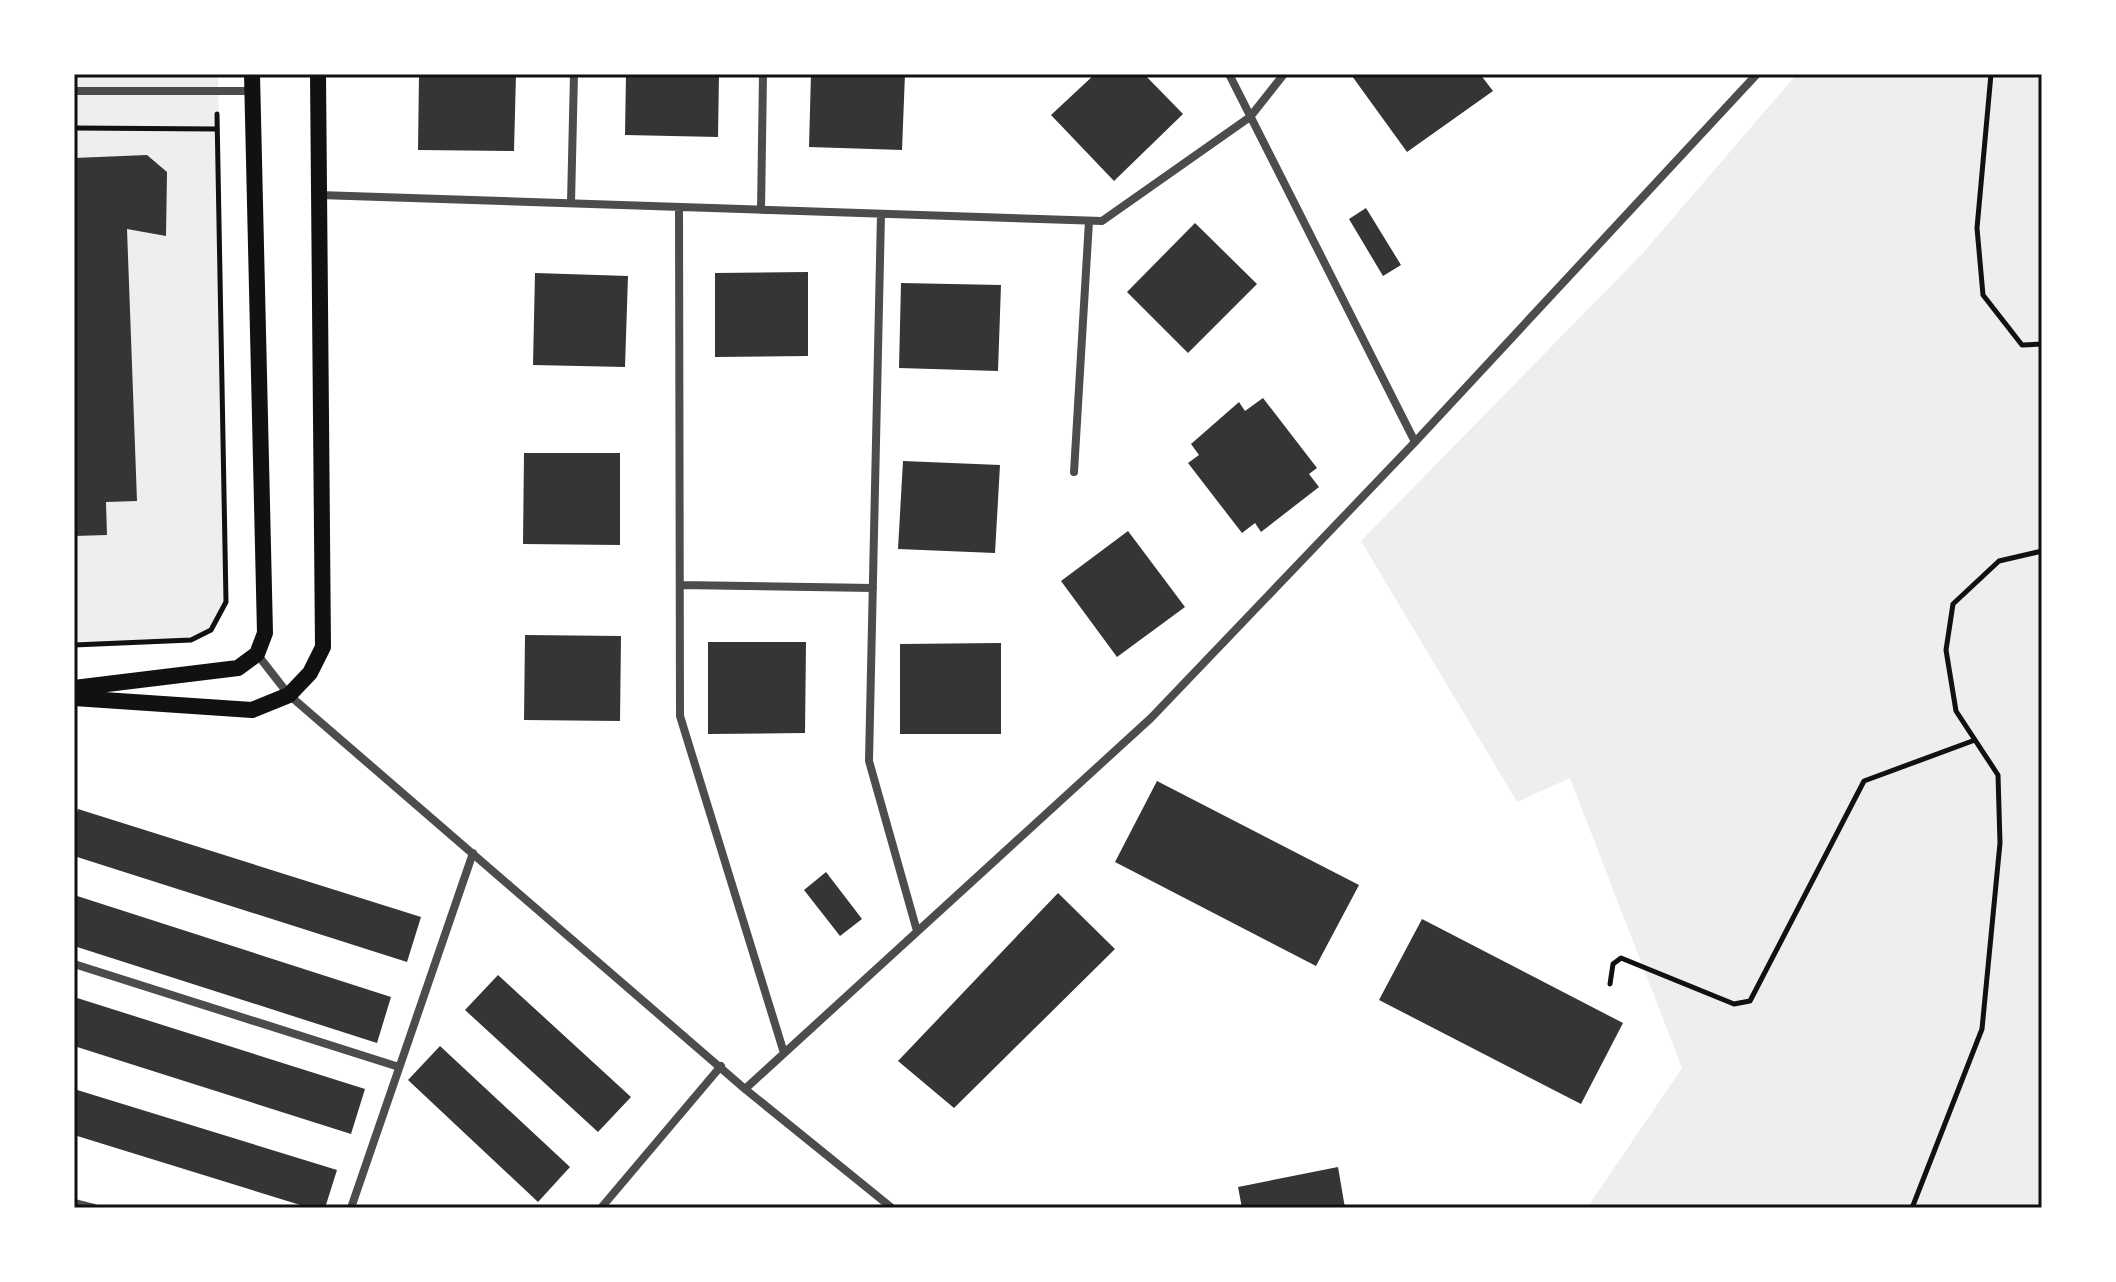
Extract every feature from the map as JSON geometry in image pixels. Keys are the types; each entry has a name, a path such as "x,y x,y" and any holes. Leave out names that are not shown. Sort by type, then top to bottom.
{"main road":[{"path":"74,698 252,710 289,695 310,673 323,647 318,74"},
{"path":"74,688 238,668 257,654 265,633 252,82"}],"street":[{"path":"571,203 574,74"},
{"path":"761,210 763,74"},
{"path":"1229,74 1415,442"},
{"path":"317,195 1102,221 1250,117 1284,74"},
{"path":"745,1089 1151,718 1415,442 1757,74"},
{"path":"74,91 252,82"},
{"path":"679,207 680,716 784,1053"},
{"path":"881,214 869,761 917,931"},
{"path":"1074,472 1089,221"},
{"path":"680,585 873,588"},
{"path":"257,654 289,695 745,1089 892,1208"},
{"path":"351,1208 473,853"},
{"path":"74,964 399,1067"},
{"path":"601,1208 721,1066"},
{"path":"74,1203 94,1208"}],"path":[{"path":"1991,74 1977,228 1983,295 2022,345 2042,344"},
{"path":"74,128 216,129 226,602 211,630 191,640 74,645"},
{"path":"1912,1208 1982,1029 2000,843 1998,775 1956,711 1946,650 1953,604 1999,561 2042,551"},
{"path":"1610,984 1613,964 1621,958 1734,1004 1750,1001 1864,781 1975,740"}],"shaded area":[{"path":"74,74 218,74 226,602 211,630 191,640 74,645"},
{"path":"1797,74 2042,74 2042,1208 1587,1208 1682,1068 1570,778 1517,802 1361,541 1642,254"}],"building":[{"path":"419,74 516,74 514,151 418,150"},
{"path":"626,74 719,74 718,137 625,135"},
{"path":"811,74 905,74 902,150 809,147"},
{"path":"1095,74 1144,74 1183,114 1114,181 1051,115"},
{"path":"1480,74 1493,91 1407,152 1352,76"},
{"path":"147,155 167,172 166,236 127,229 137,501 106,502 107,535 74,536 74,158"},
{"path":"1366,208 1401,265 1383,276 1349,219"},
{"path":"1195,223 1257,284 1188,353 1127,292"},
{"path":"808,272 808,356 715,357 715,273"},
{"path":"535,273 628,276 625,367 533,365"},
{"path":"901,283 1001,285 998,371 899,368"},
{"path":"1263,398 1317,468 1309,474 1319,487 1261,532 1255,523 1242,533 1188,463 1199,455 1191,444 1239,402 1245,411"},
{"path":"524,453 620,453 620,545 523,544"},
{"path":"903,461 1000,465 995,553 898,549"},
{"path":"1128,531 1185,607 1117,657 1061,581"},
{"path":"525,635 621,636 620,721 524,720"},
{"path":"708,642 806,642 805,733 708,734"},
{"path":"1001,643 1001,734 900,734 900,644"},
{"path":"1157,781 1359,885 1316,966 1115,862"},
{"path":"78,809 421,917 407,962 74,856 74,822"},
{"path":"826,872 862,919 840,936 804,890"},
{"path":"1058,893 1115,949 954,1108 898,1061"},
{"path":"74,895 391,997 377,1043 74,946"},
{"path":"1422,919 1623,1023 1581,1104 1379,1000"},
{"path":"498,975 631,1097 598,1132 465,1010"},
{"path":"74,997 365,1089 351,1134 74,1046"},
{"path":"440,1046 570,1167 538,1202 408,1080"},
{"path":"74,1089 337,1170 325,1208 310,1208 74,1135"},
{"path":"1338,1167 1345,1208 1242,1208 1238,1187"}]}
